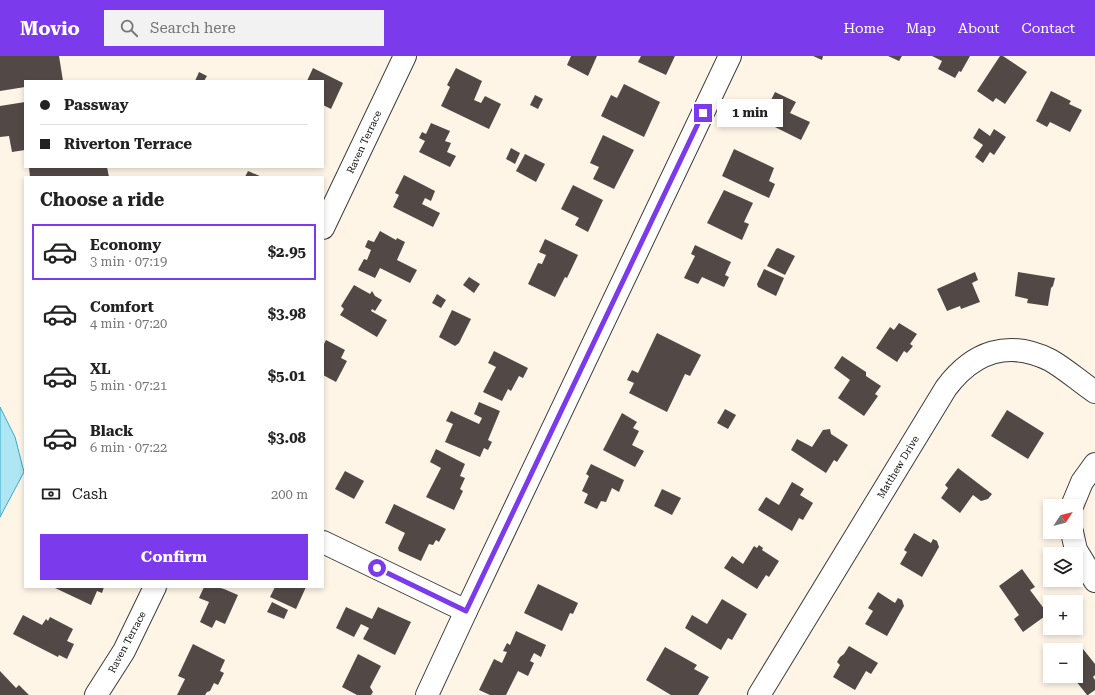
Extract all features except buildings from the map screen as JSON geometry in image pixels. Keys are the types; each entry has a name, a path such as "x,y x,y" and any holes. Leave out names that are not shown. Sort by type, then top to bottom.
{"street":[{"name":"Raven Terrace","path":"324,226 405,56"},
{"path":"427,695 730,56"},
{"name":"Matthew Drive","path":"759,695 946,388 964,367 986,354 1001,350 1014,349 1041,356 1052,361 1095,392"},
{"path":"1075,499 1082,482 1095,464"},
{"path":"1074,539 1076,550 1095,581"},
{"path":"324,542 466,611"},
{"name":"Raven Terrace","path":"96,695 124,651 154,588"}],"water":[{"path":"0,407 15,437 24,472 0,517"}],"route":[{"path":"377,568 466,611 703,113"}]}
